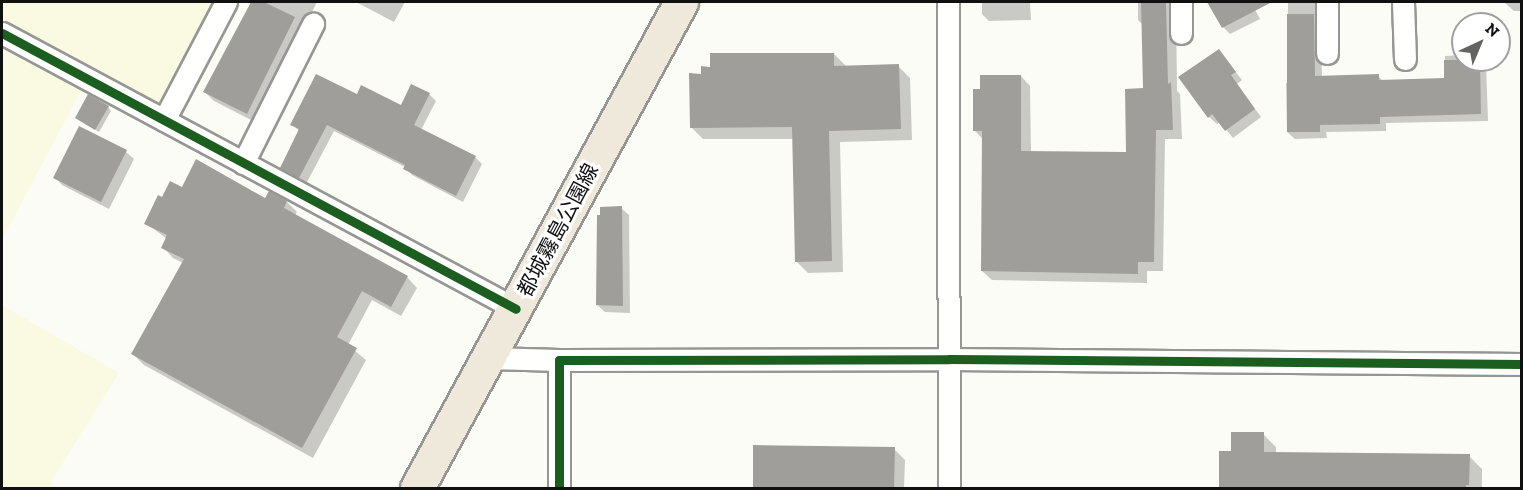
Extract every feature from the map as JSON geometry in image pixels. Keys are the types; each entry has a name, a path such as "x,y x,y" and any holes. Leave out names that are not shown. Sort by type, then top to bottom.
{"main road":[{"name":"都城霧島公園線","path":"417,489 681,2"}],"street":[{"path":"164,120 226,2"},
{"path":"948,2 949,489"},
{"path":"1181,2 1181,33"},
{"path":"1327,2 1327,53"},
{"path":"1403,2 1405,59"},
{"path":"243,163 313,24"},
{"path":"2,33 516,309"},
{"path":"490,358 1521,364"},
{"path":"559,360 559,489"}],"green space":[{"path":"2,2 218,2 160,110 92,70 2,240"},
{"path":"2,305 119,373 51,482 58,488 2,488"}],"building":[{"path":"251,2 264,2 295,17 247,114 203,92"},
{"path":"1141,2 1166,2 1168,84 1171,82 1173,130 1156,130 1154,262 1138,262 1138,274 981,271 982,131 973,131 973,89 980,89 980,75 1021,75 1021,151 1126,152 1125,89 1143,88"},
{"path":"1207,2 1272,2 1222,28"},
{"path":"1287,14 1314,14 1315,76 1379,74 1379,80 1444,78 1444,60 1451,60 1451,72 1480,72 1481,114 1380,117 1380,124 1320,125 1320,132 1287,132"},
{"path":"1219,49 1236,72 1231,75 1255,109 1225,131 1212,114 1208,118 1178,77"},
{"path":"710,53 834,53 834,66 899,64 901,129 829,131 832,261 795,262 792,127 690,128 689,73 701,74 701,66 710,67"},
{"path":"316,74 357,94 361,85 401,105 411,84 430,93 414,125 476,156 456,196 403,169 405,165 327,125 299,178 280,168 299,129 290,125"},
{"path":"88,94 109,106 95,130 75,118"},
{"path":"79,126 127,150 101,202 53,178"},
{"path":"196,159 265,198 269,191 287,201 284,208 408,276 391,307 362,291 337,337 357,348 302,448 131,354 184,259 161,248 167,235 144,224 158,195 162,197 170,181 182,187"},
{"path":"622,206 623,306 596,305 597,215 600,215 600,207"},
{"path":"1231,432 1264,432 1264,452 1470,454 1469,485 1466,485 1466,489 1219,489 1219,451 1231,451"},
{"path":"753,445 895,447 894,489 753,489"}],"cycle path":[{"path":"2,33 516,309"},
{"path":"559,488 559,360 949,359 1522,364"}]}
